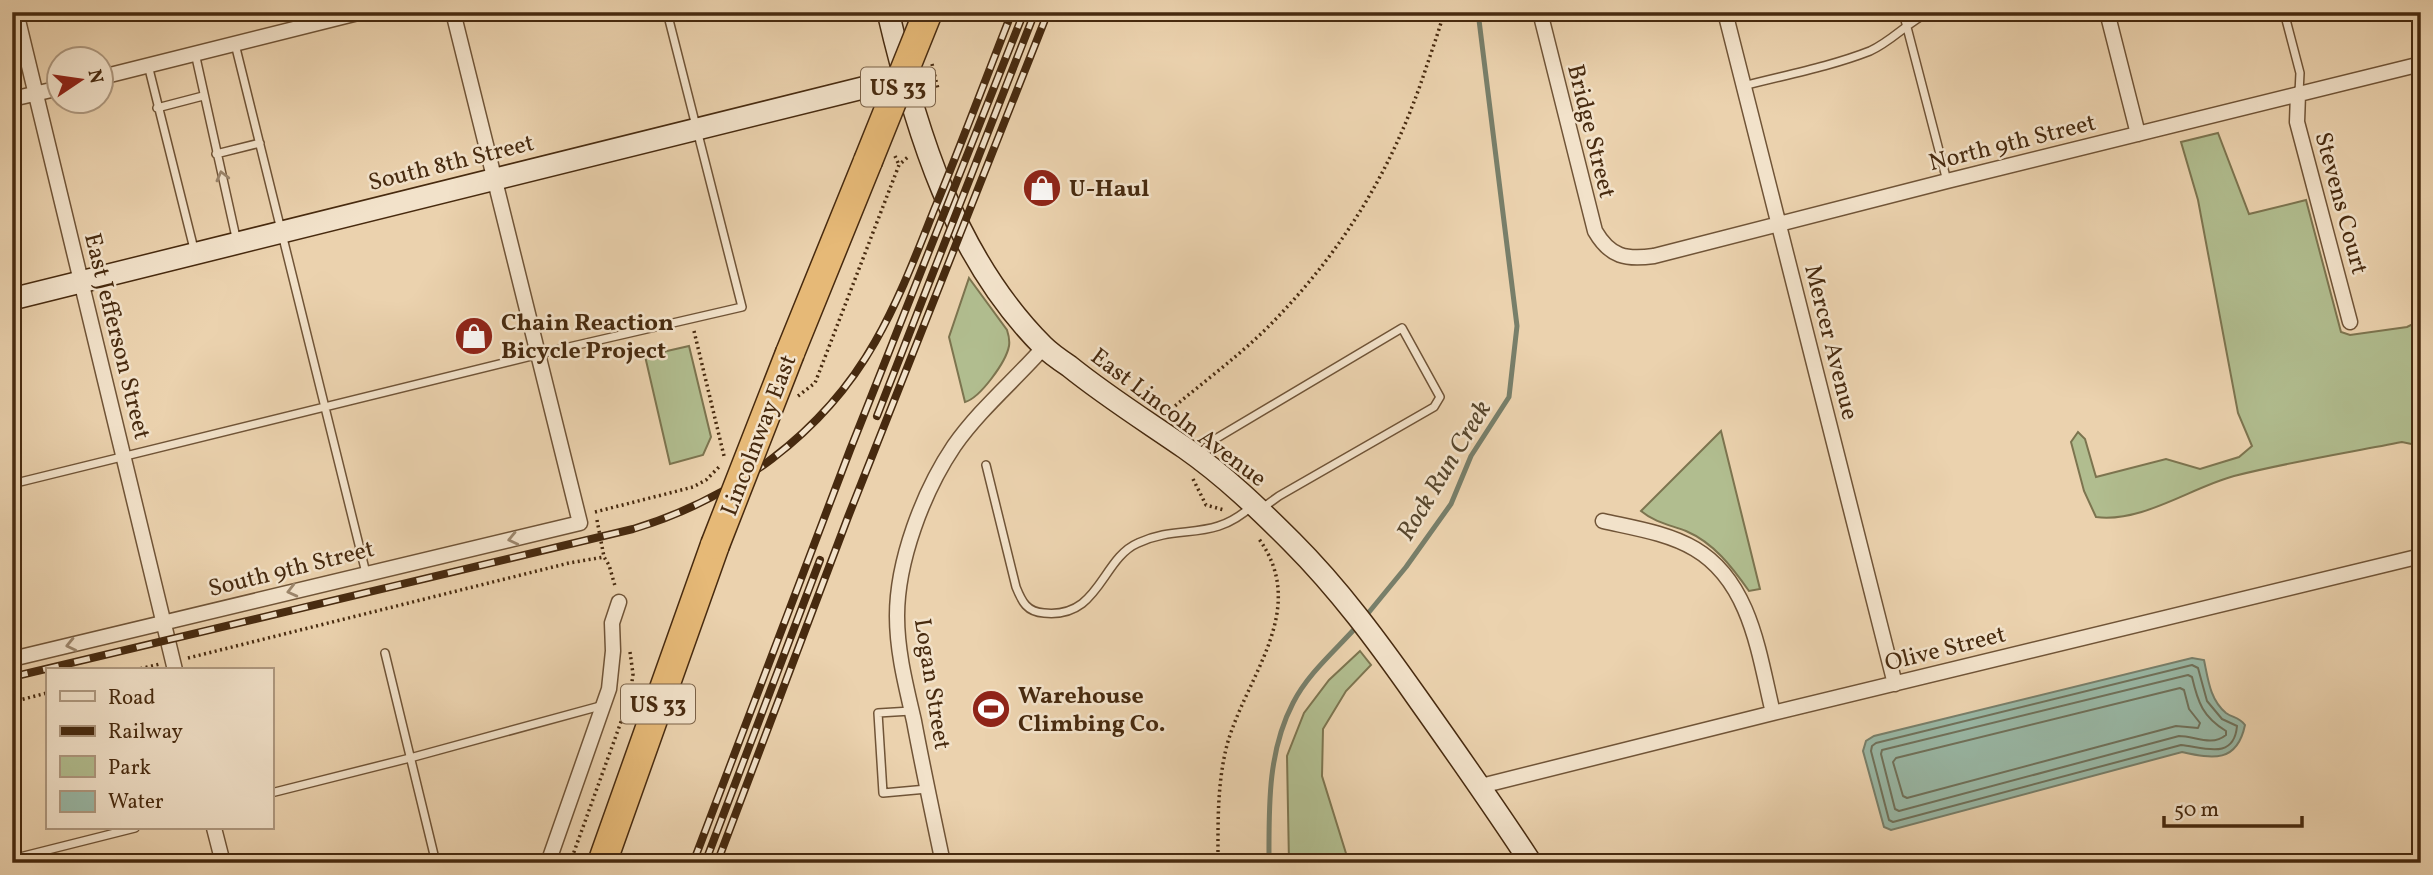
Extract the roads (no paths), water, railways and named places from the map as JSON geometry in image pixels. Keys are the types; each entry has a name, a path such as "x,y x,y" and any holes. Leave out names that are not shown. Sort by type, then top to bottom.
{"highway":[{"name":"Lincolnway East","path":"603,863 715,545 928,12"}],"main road":[{"name":"East Lincoln Avenue","path":"888,12 904,78 924,142 945,196 1001,295 1044,347 1097,389 1196,456 1257,507 1335,588 1388,656 1481,786 1531,863"},
{"name":"South 8th Street","path":"12,299 904,78"}],"street":[{"name":"East Jefferson Street","path":"16,12 174,666"},
{"path":"116,73 362,12"},
{"path":"453,12 538,354"},
{"name":"Bridge Street","path":"1540,12 1590,216 1603,245 1615,253"},
{"name":"Mercer Avenue","path":"1725,12 1895,684"},
{"path":"2106,12 2138,134"},
{"name":"North 9th Street","path":"1615,253 1628,257 1654,256 2421,64"},
{"path":"12,99 46,91"},
{"name":"Stevens Court","path":"2298,94 2297,122 2350,321"},
{"name":"Logan Street","path":"943,863 902,672 897,614 901,574 913,532 933,483 953,447 974,420 1044,347"},
{"name":"South 9th Street","path":"12,659 580,523 538,354"},
{"path":"1603,521 1681,542 1708,558 1725,574 1738,594 1752,628 1773,713"},
{"name":"Olive Street","path":"1481,786 2421,556"},
{"path":"548,863 604,705 612,671 612,622 619,602"},
{"path":"215,830 223,863"}],"lane":[{"path":"12,484 538,354 742,307 667,12"},
{"path":"1903,12 1947,181"},
{"path":"1743,86 1835,63 1872,50 1929,12"},
{"path":"2284,12 2300,73 2298,94"},
{"path":"235,43 366,573"},
{"path":"195,53 237,243"},
{"path":"148,65 195,253"},
{"path":"158,108 203,96"},
{"path":"216,154 260,143"},
{"path":"986,466 1016,587 1023,604 1034,612 1055,614 1073,610 1093,593 1123,552 1138,543 1165,534 1216,528 1239,518 1434,407 1440,397 1402,328 1217,438 1196,456"},
{"path":"385,653 436,863"},
{"path":"273,792 604,705"},
{"path":"911,711 878,713 883,793 928,789"},
{"path":"12,859 127,830"}],"water":[{"path":"2192,658 2204,660 2210,689 2216,702 2226,713 2245,725 2236,746 2230,752 2213,757 2182,752 1891,830 1884,827 1863,751 1866,741 1874,736"}],"waterway":[{"name":"Rock Run Creek","path":"1365,617 1406,567 1451,504 1471,456 1509,397 1517,326 1478,12"},
{"name":"Rock Run Creek","path":"1269,863 1271,782 1278,742 1285,722 1299,692 1359,624"}],"railway":[{"path":"50,668 633,529 706,500 740,481 802,434 854,375 875,342 914,260 1012,12"},
{"path":"693,863 850,450 1024,12"},
{"path":"877,416 1035,12"},
{"path":"717,863 848,517 1048,12"},
{"path":"705,863 820,560"},
{"path":"12,677 46,669"}],"place":[{"name":"U-Haul","path":"1042,188"},
{"name":"Chain Reaction Bicycle Project","path":"474,336"},
{"name":"Warehouse Climbing Co.","path":"991,709"}]}
